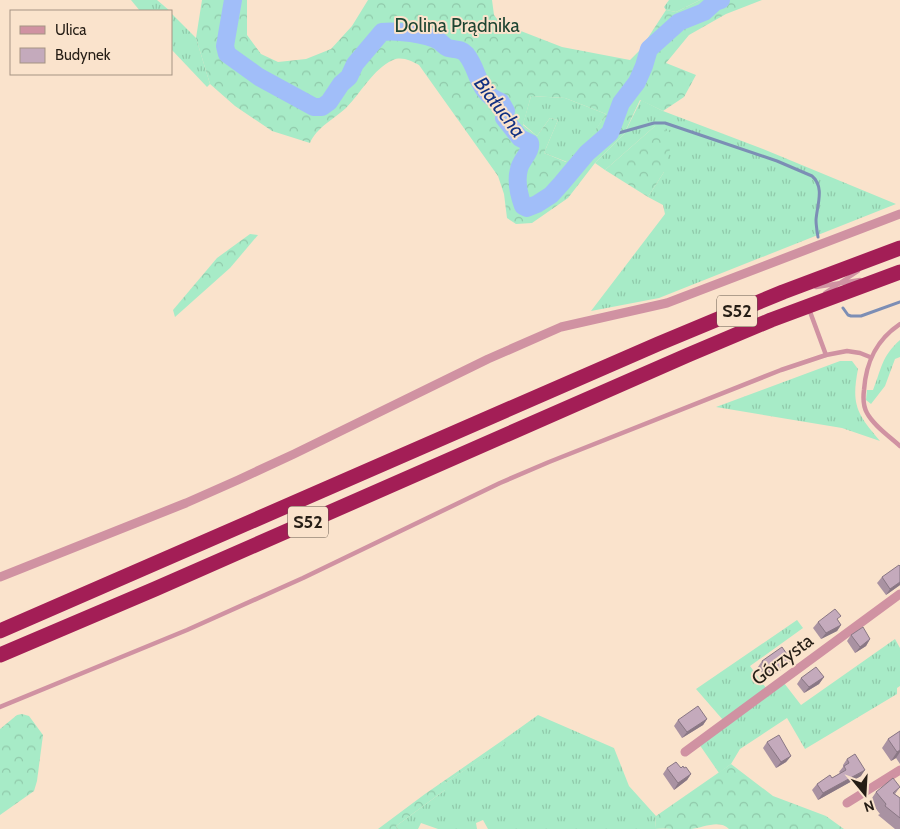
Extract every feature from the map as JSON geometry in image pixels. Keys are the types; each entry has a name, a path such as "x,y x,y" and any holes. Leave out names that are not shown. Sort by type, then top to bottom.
{"highway":[{"name":"S52","path":"0,631 649,348 783,292 893,250"},
{"name":"S52","path":"0,654 155,589 688,355 808,306 897,273"}],"street":[{"path":"0,577 238,480 488,359 561,327 667,303 900,214"},
{"name":"Górzysta","path":"685,752 900,594"},
{"path":"847,803 900,770"}],"lane":[{"path":"826,355 808,306 838,283 893,250"},
{"path":"783,292 897,273"},
{"path":"900,324 879,343 870,357 864,380 864,408 868,415 900,446"},
{"path":"0,707 187,630 303,578 500,483 550,462 782,370 826,355 847,351 870,357"}],"green space":[{"path":"131,0 157,0 169,10 139,10"},
{"name":"Dolina Prądnika","path":"202,0 247,0 247,35 261,54 278,62 306,59 331,49 352,26 368,0 492,0 494,15 500,23 562,47 630,60 640,50 666,10 676,12 700,0 762,0 726,14 689,35 666,63 696,75 684,97 663,111 640,100 624,134 595,163 568,198 532,223 516,224 507,218 504,194 498,176 419,65 406,59 400,59 393,60 379,69 352,102 316,133 310,143 272,131 235,106 210,84 196,38","holes":["531,96 565,98 606,114 586,144 566,162 544,153 558,120 550,118 537,136 523,125"]},
{"path":"669,0 700,0 676,12 666,10 664,7"},
{"path":"172,14 196,38 210,84 207,87 172,50"},
{"path":"531,96 565,98 606,114 590,139 567,162 544,153 558,120 550,118 537,136 523,124"},
{"path":"641,100 663,111 763,149 896,204 659,298 591,311 665,214 663,205 648,197 664,172 655,126 605,170 595,163 624,134"},
{"path":"655,126 674,134 664,172 648,197 605,170"},
{"path":"250,234 258,235 230,268 175,317 173,310 217,258"},
{"path":"900,340 900,357 895,359 885,386 871,404 866,400 867,390 873,390 885,357"},
{"path":"840,361 852,361 858,369 855,392 858,408 861,416 880,441 842,428 716,407"},
{"path":"797,620 803,628 750,666 766,688 723,720 696,689"},
{"path":"895,639 900,648 900,686 897,688 897,694 805,749 787,718 740,749 731,764 719,773 699,744 784,683 801,705"},
{"path":"17,715 29,716 43,735 37,781 34,791 0,815 0,729"},
{"path":"538,715 614,748 629,786 656,816 655,828 668,829 488,829 483,820 476,823 477,829 438,829 421,823 418,829 398,829 396,826 445,790 445,783 504,744 503,740"},
{"path":"503,740 505,744 445,783 445,790 396,826 398,829 378,829 425,794"},
{"path":"731,764 773,796 826,816 844,829 729,829 716,824 691,829 655,828 656,816"}],"building":[{"path":"899,565 900,582 890,589 882,577"},
{"path":"835,609 841,616 837,619 841,625 826,633 818,622"},
{"path":"863,627 870,639 860,647 851,635"},
{"path":"782,647 791,660 771,674 762,661"},
{"path":"816,667 824,677 809,687 801,678"},
{"path":"698,706 707,719 687,732 678,720"},
{"path":"900,731 900,750 897,752 888,739"},
{"path":"779,735 791,756 781,762 767,742"},
{"path":"855,754 865,770 823,793 817,784 830,775 832,778 846,770 844,766 849,763 847,759"},
{"path":"676,762 681,768 683,766 684,768 686,767 691,774 678,783 667,768"},
{"path":"893,778 900,787 893,793 900,798 900,818 885,806 886,804 876,792"}],"waterway":[{"name":"Białucha","path":"233,0 225,46 227,54 259,77 314,107 322,107 329,102 341,84 349,77 355,64 382,32 403,32 427,36 439,41 448,48 464,52 487,93 501,102 506,111 504,118 520,138 530,143 518,173 518,188 523,206 527,208 551,195 587,153 610,133 621,103 637,82 649,49 679,22 704,12 715,2 721,0"},
{"path":"608,136 654,123 665,123 777,161 812,176 816,180 819,191 816,220 818,237"},
{"path":"843,308 848,315 861,316 900,302"}]}
